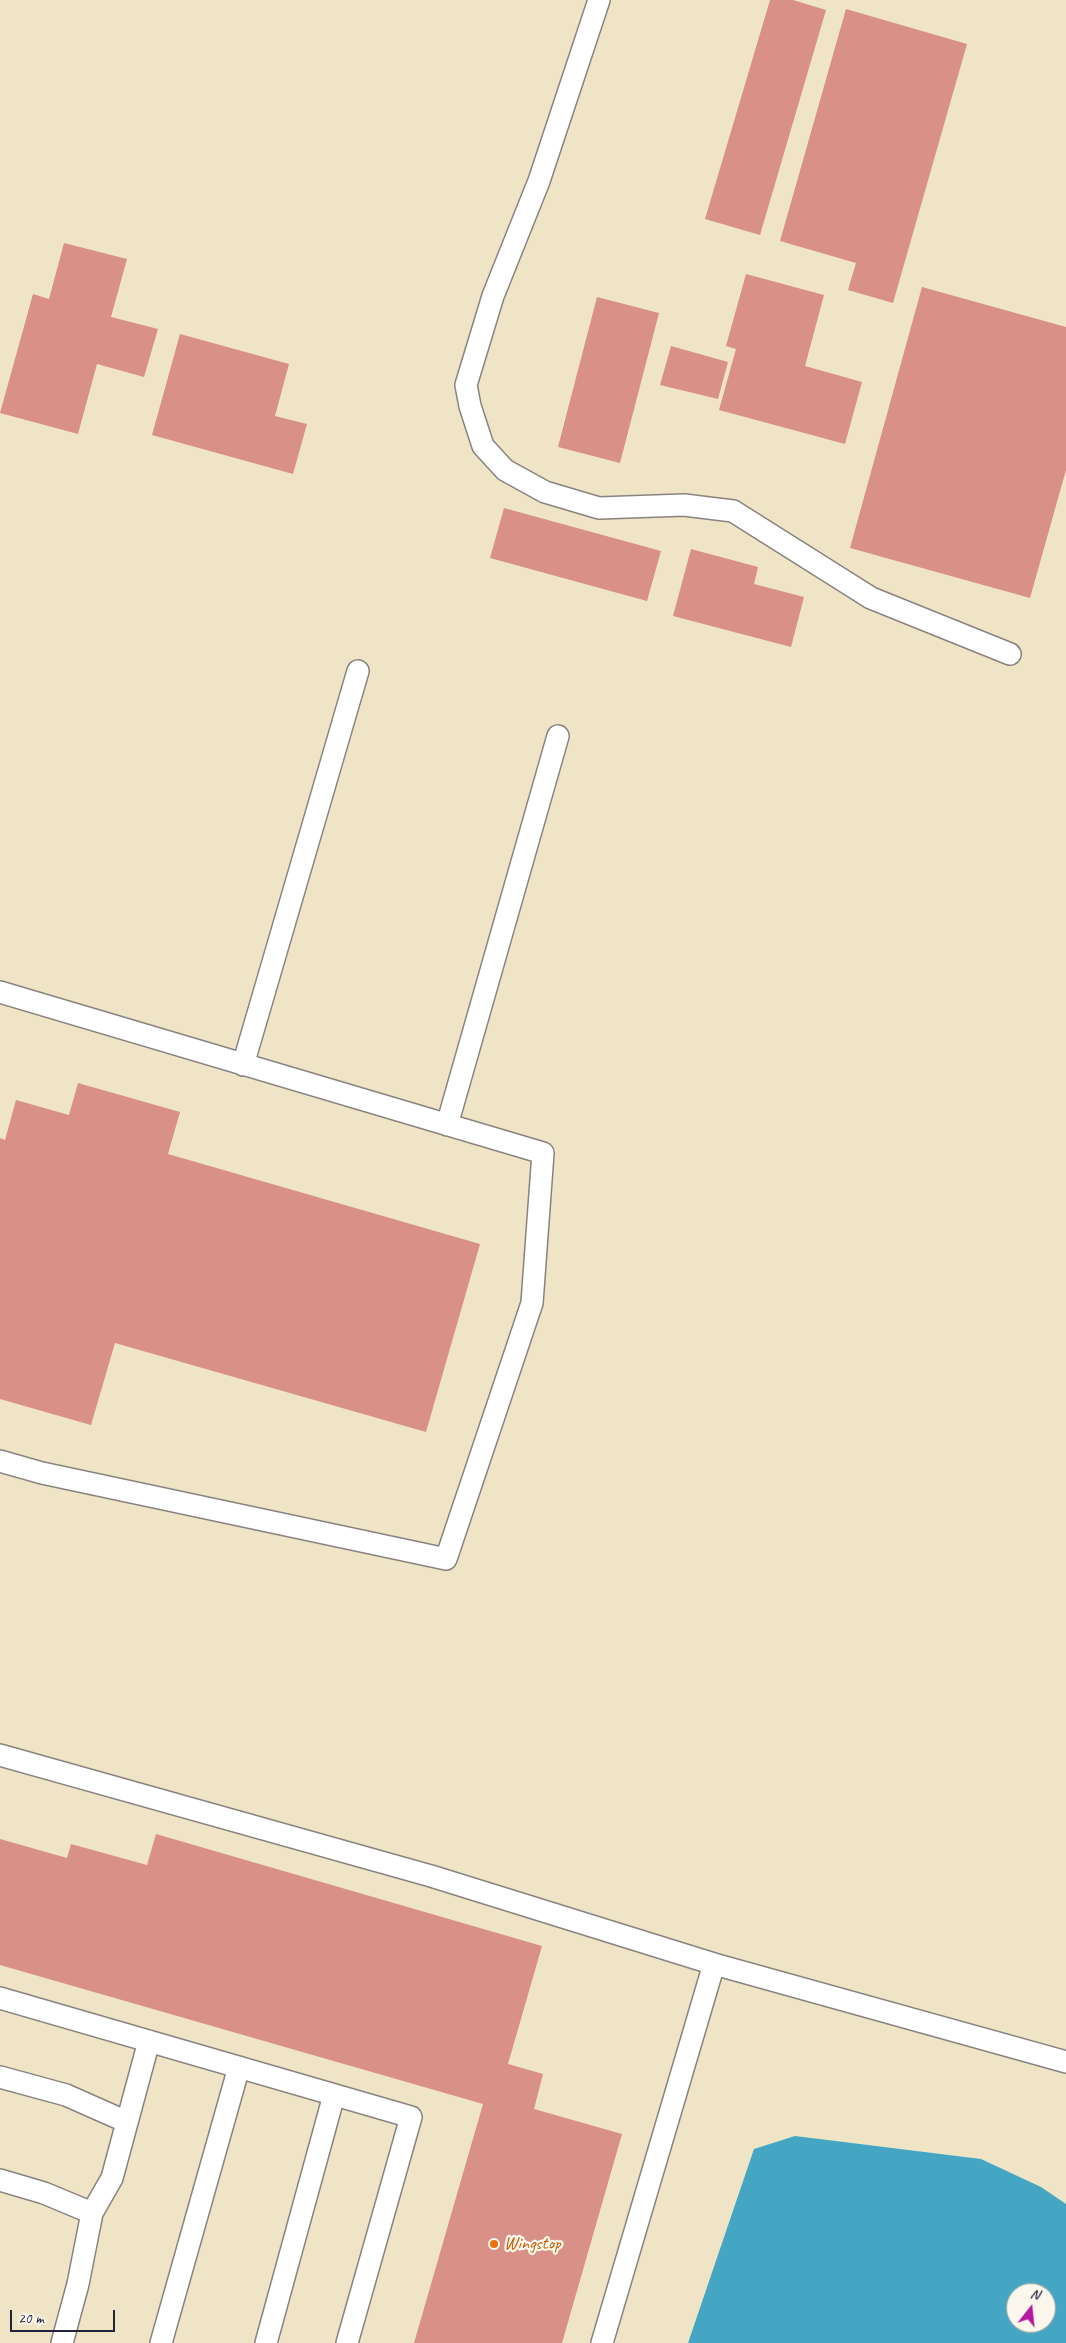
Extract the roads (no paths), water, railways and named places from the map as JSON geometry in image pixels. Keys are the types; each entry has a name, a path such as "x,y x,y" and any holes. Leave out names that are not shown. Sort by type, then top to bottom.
{"lane":[{"path":"599,0 539,181 493,296 466,385 470,406 483,446 505,470 546,492 599,508 684,505 733,511 872,598 1010,654"},
{"path":"243,1064 358,671"},
{"path":"447,1125 558,736"},
{"path":"0,992 543,1154 532,1304 446,1559 42,1473 0,1461"},
{"path":"0,1755 431,1876 714,1964 1066,2062"},
{"path":"602,2343 714,1964"},
{"path":"0,1998 411,2117 347,2343"},
{"path":"62,2343 78,2284 92,2213 112,2178 149,2041"},
{"path":"161,2343 238,2067"},
{"path":"0,2077 66,2095 127,2122"},
{"path":"266,2343 334,2095"},
{"path":"0,2180 44,2193 92,2213"}],"water":[{"path":"795,2136 981,2159 1041,2187 1066,2204 1066,2343 688,2343 754,2149"}],"place":[{"name":"Wingstop","path":"494,2244"}]}
